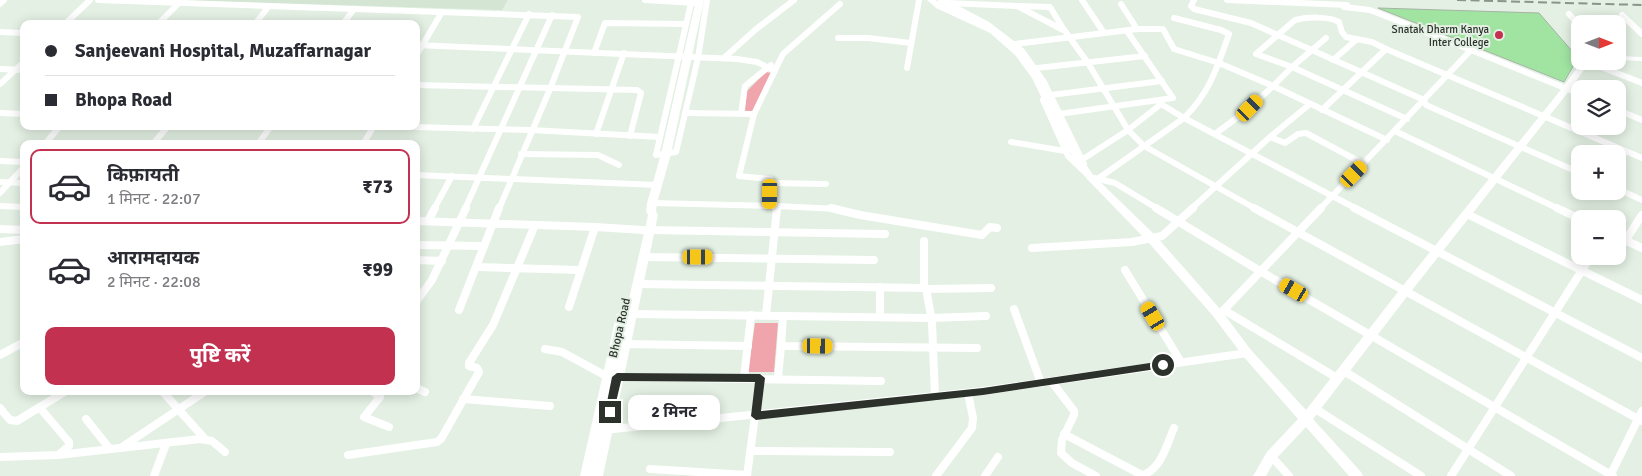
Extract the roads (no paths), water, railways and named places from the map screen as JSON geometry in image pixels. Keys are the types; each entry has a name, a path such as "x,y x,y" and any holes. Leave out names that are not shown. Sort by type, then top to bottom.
{"main road":[{"name":"Bhopa Road","path":"596,476 602,430 613,377 647,230 653,215 652,207 701,2"},
{"name":"Bhopa Road","path":"613,377 624,344 647,230"},
{"name":"Bhopa Road","path":"587,476 602,430"}],"street":[{"path":"0,4 4,0"},
{"path":"69,20 90,0"},
{"path":"98,0 529,14 575,16 578,18 550,88 510,178 459,310"},
{"path":"645,0 701,2"},
{"path":"724,58 755,30 794,0"},
{"path":"907,68 919,0"},
{"path":"932,0 939,6 993,31 1018,52 1036,78 1069,152"},
{"path":"1082,0 1104,33"},
{"path":"1194,0 1191,6 1194,9 1247,22 1424,100 1426,105 1571,169"},
{"path":"1227,0 1360,5"},
{"path":"701,2 698,58 676,152 656,155 686,24 701,2"},
{"path":"944,2 1050,7 1088,63 1128,130 1144,146 1526,358 1641,417 1611,476 1177,222 1115,183 1094,177 1059,114 1037,68 1015,44 997,31 944,2"},
{"path":"162,20 178,3"},
{"path":"766,315 774,231 770,183 768,178 745,178 739,176 754,114 772,69 783,54 840,4"},
{"path":"1121,4 1137,29"},
{"path":"258,20 269,6"},
{"path":"1017,6 1067,34"},
{"path":"1344,7 1370,10 1571,91"},
{"path":"346,20 354,9"},
{"path":"420,44 442,12"},
{"path":"473,129 529,14"},
{"path":"420,296 432,280 442,261 552,15"},
{"path":"1094,177 1184,118 1200,102 1218,63 1228,32 1174,18"},
{"path":"1407,118 1292,67 1257,55 1297,18 1330,18 1338,21 1343,36 1372,42 1642,158"},
{"path":"1626,19 1642,34"},
{"path":"594,53 605,23 686,24"},
{"path":"1015,44 1067,34 1163,29 1174,49 1218,63 1273,86 1387,140"},
{"path":"1059,114 1159,103 1173,98 1127,31"},
{"path":"0,32 20,33"},
{"path":"838,38 868,38 911,43"},
{"path":"1216,134 1250,108 1292,67 1326,38"},
{"path":"1333,60 1356,40"},
{"path":"420,45 724,58 753,61 772,69"},
{"path":"1322,110 1386,49"},
{"path":"1221,313 1471,50"},
{"path":"596,134 624,54"},
{"path":"1037,68 1145,56"},
{"path":"1626,58 1642,58"},
{"path":"0,84 20,66"},
{"path":"0,69 20,70"},
{"path":"741,114 745,86 772,69"},
{"path":"1259,476 1271,456 1306,419 1580,70"},
{"path":"1609,70 1642,83"},
{"path":"1034,80 1069,152 1221,313 1247,353 1357,476"},
{"path":"1051,95 1162,81"},
{"path":"420,85 640,92 630,136"},
{"path":"1159,103 1437,252 1642,358"},
{"path":"1083,159 1128,130 1159,103"},
{"path":"1032,248 1152,239 1162,236 1217,187 1251,153 1310,104"},
{"path":"0,113 20,114"},
{"path":"685,113 754,114"},
{"path":"1626,113 1642,120"},
{"path":"420,127 531,130 660,137"},
{"path":"48,140 57,130"},
{"path":"156,140 165,130"},
{"path":"1395,132 1571,215"},
{"path":"1270,137 1285,143 1301,133 1306,133 1364,164"},
{"path":"1011,142 1069,152"},
{"path":"521,154 598,156 619,165"},
{"path":"0,161 20,162"},
{"path":"0,193 20,171"},
{"path":"420,175 480,176 657,185"},
{"path":"428,221 452,176"},
{"path":"0,182 20,183"},
{"path":"770,183 826,184"},
{"path":"1626,193 1642,200"},
{"path":"0,206 20,207"},
{"path":"652,207 829,207 860,215 982,235 990,227 996,228"},
{"path":"1467,214 1583,269 1642,300"},
{"path":"1626,233 1642,215"},
{"path":"420,221 647,230 885,234"},
{"path":"348,455 437,442 441,439 480,370 470,367 469,363 493,325 535,225"},
{"path":"569,307 595,227"},
{"path":"0,229 20,230"},
{"path":"0,242 20,240"},
{"path":"924,241 926,288 931,318 935,397"},
{"path":"1626,241 1642,248"},
{"path":"420,245 484,246"},
{"path":"643,257 874,260"},
{"path":"420,260 442,261"},
{"path":"1451,476 1585,265"},
{"path":"477,267 581,270"},
{"path":"1125,270 1181,362"},
{"path":"637,284 991,288"},
{"path":"880,287 880,317"},
{"path":"1014,309 1041,384"},
{"path":"1221,313 1341,375 1512,476"},
{"path":"630,314 931,318 986,316"},
{"path":"744,378 752,315"},
{"path":"778,378 782,316"},
{"path":"0,355 20,344"},
{"path":"624,344 748,346"},
{"path":"780,346 977,348"},
{"path":"545,348 562,352 613,377 881,381"},
{"path":"602,430 935,397 1041,384 1247,353"},
{"path":"650,469 747,475 760,378"},
{"path":"1052,382 1074,411 1074,415 1060,443 1061,455 1066,460 1096,476"},
{"path":"420,390 425,392"},
{"path":"936,476 972,428 974,418 968,393"},
{"path":"0,408 13,421 21,419 60,395"},
{"path":"165,395 206,439"},
{"path":"120,448 200,395"},
{"path":"377,395 380,397 364,417 389,427"},
{"path":"463,399 550,406"},
{"path":"40,408 69,442 69,446 58,455"},
{"path":"1314,408 1421,476"},
{"path":"86,419 110,449"},
{"path":"1064,434 1142,475 1146,475 1152,471 1158,462 1174,428"},
{"path":"0,456 58,455 206,439 212,441 225,452"},
{"path":"154,476 166,444"},
{"path":"751,451 890,452"},
{"path":"1271,456 1289,476"},
{"path":"984,476 998,457"}],"railway":[{"path":"1457,0 1642,5"}],"place":[{"name":"Snatak Dharm Kanya Inter College","path":"1499,35"}]}
